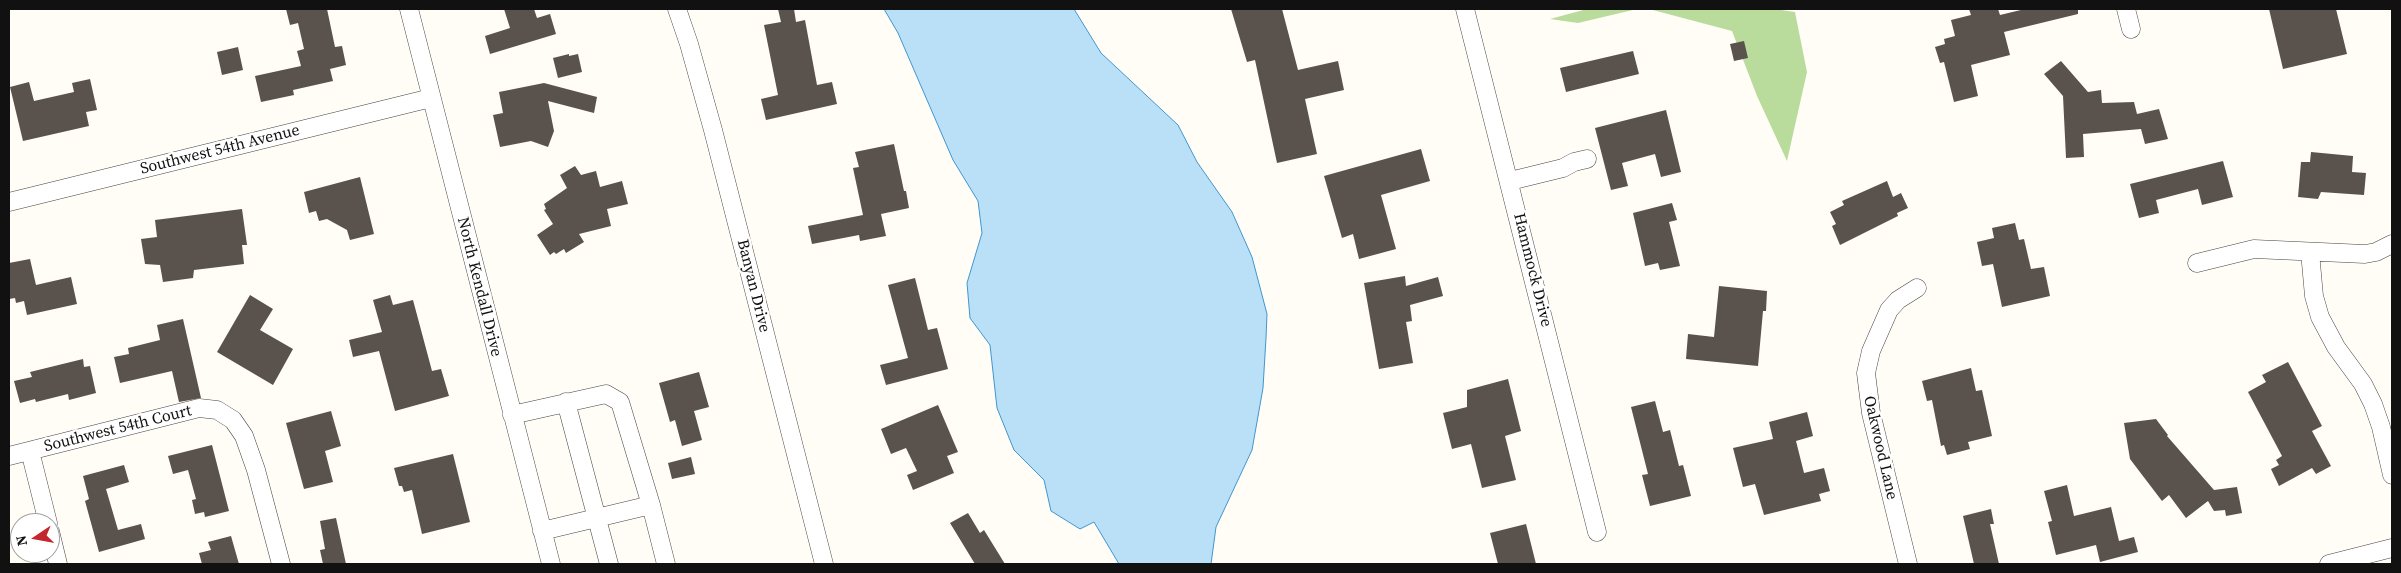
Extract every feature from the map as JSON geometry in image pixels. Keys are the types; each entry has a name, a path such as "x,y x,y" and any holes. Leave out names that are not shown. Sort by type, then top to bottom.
{"street":[{"name":"North Kendall Drive","path":"409,9 551,564"},
{"name":"Banyan Drive","path":"677,9 689,44 713,130 824,564"},
{"name":"Hammock Drive","path":"1465,9 1510,181 1597,532"},
{"path":"2126,9 2131,29"},
{"name":"Southwest 54th Avenue","path":"9,202 431,98"},
{"path":"1510,181 1563,168 1574,162 1587,159"},
{"path":"2197,263 2254,249 2365,254 2376,252 2392,244"},
{"path":"2310,252 2313,287 2318,312 2333,342 2360,380 2373,404 2381,427 2392,475"},
{"name":"Oakwood Lane","path":"1908,564 1871,413 1866,373 1874,343 1889,310 1898,300 1917,288"},
{"path":"512,415 606,394 620,402 651,505 666,564"},
{"path":"566,402 609,564"},
{"name":"Southwest 54th Court","path":"9,456 199,408 207,408 227,414 234,420 244,436 250,451 281,564"},
{"path":"30,451 46,513"},
{"path":"542,531 651,505"},
{"path":"2328,564 2392,548"}],"green space":[{"path":"1587,9 1637,9 1578,23 1550,19"},
{"path":"1649,9 1774,9 1795,12 1807,72 1787,161 1757,96 1732,31"}],"water":[{"path":"884,9 1074,9 1101,53 1178,125 1197,162 1232,212 1252,257 1267,314 1266,338 1263,388 1252,450 1216,527 1211,564 1119,564 1094,522 1080,529 1051,511 1044,480 1014,450 997,408 990,345 970,318 967,283 982,233 978,201 953,160 898,33"}],"building":[{"path":"286,9 327,9 335,47 342,46 346,65 330,69 333,81 293,90 294,95 261,102 255,76 301,66 297,51 304,49 298,23 290,25"},
{"path":"504,9 534,9 537,18 550,14 556,34 490,54 485,36 510,28"},
{"path":"778,9 794,9 796,22 805,20 817,85 832,82 837,104 766,120 761,99 778,95 764,25 781,22"},
{"path":"1231,9 1282,9 1298,70 1338,61 1344,90 1305,99 1317,154 1277,163 1255,60 1247,62"},
{"path":"1969,9 1998,9 2000,15 2025,9 2078,9 2078,14 2004,32 2010,55 1971,65 1978,96 1954,102 1944,62 1940,63 1935,47 1945,44 1944,39 1955,36 1951,20 1971,15"},
{"path":"2269,9 2336,9 2347,54 2283,69"},
{"path":"1744,41 1748,58 1734,61 1730,44"},
{"path":"238,47 243,70 222,75 217,52"},
{"path":"1633,51 1639,74 1566,92 1560,68"},
{"path":"569,54 569,56 578,54 582,72 558,78 553,58"},
{"path":"2061,61 2088,92 2101,90 2102,103 2134,102 2137,114 2159,109 2168,139 2145,144 2141,129 2083,134 2084,157 2066,158 2063,96 2044,74"},
{"path":"90,79 97,110 86,112 89,126 23,141 10,87 29,82 34,101 74,92 72,83"},
{"path":"544,83 597,97 594,113 548,101 554,131 548,147 531,141 500,147 493,115 503,113 499,92"},
{"path":"1666,110 1681,172 1661,177 1655,154 1622,163 1628,186 1611,190 1595,128"},
{"path":"894,144 909,208 881,214 886,236 860,241 859,235 812,244 808,226 863,215 853,168 859,167 855,152"},
{"path":"1421,149 1430,181 1381,195 1396,249 1359,259 1353,234 1342,238 1324,176"},
{"path":"2311,152 2353,156 2352,172 2366,173 2364,195 2321,192 2318,199 2298,197 2301,162 2310,162"},
{"path":"2223,161 2233,197 2202,205 2198,189 2156,200 2159,213 2139,218 2130,184"},
{"path":"575,166 581,175 596,171 600,187 622,181 628,204 607,209 611,226 579,234 584,242 566,253 564,249 550,255 537,235 553,224 544,210 546,209 544,204 567,188 560,175"},
{"path":"360,177 374,234 350,240 347,230 327,219 319,221 316,211 309,213 304,192"},
{"path":"1887,181 1893,197 1901,193 1908,208 1897,213 1898,216 1840,245 1832,226 1836,224 1830,212 1844,205 1842,201"},
{"path":"1672,203 1677,220 1669,222 1680,266 1660,270 1658,263 1645,266 1633,213"},
{"path":"242,209 247,245 242,245 244,264 194,270 193,278 163,282 160,265 145,264 141,239 157,237 155,220"},
{"path":"2015,223 2019,240 2024,239 2031,269 2044,267 2050,296 2002,307 1993,264 1982,266 1977,242 1994,238 1992,228"},
{"path":"30,259 36,285 71,277 77,304 27,315 24,301 16,303 15,298 9,299 9,263"},
{"path":"1405,276 1406,286 1438,277 1443,296 1410,305 1412,321 1406,322 1413,363 1379,369 1364,283"},
{"path":"915,278 928,330 937,328 948,369 886,385 880,365 908,358 888,285"},
{"path":"1719,286 1767,291 1766,311 1763,311 1758,366 1686,359 1688,334 1714,337"},
{"path":"250,295 273,309 260,330 293,349 273,385 217,352"},
{"path":"390,295 393,305 413,300 432,371 441,369 449,396 395,411 379,351 353,357 349,340 382,332 373,300"},
{"path":"183,319 201,398 179,402 172,371 120,383 114,357 129,354 128,348 160,340 157,325"},
{"path":"83,359 84,367 90,366 96,393 69,400 68,394 36,402 35,399 20,403 14,381 32,377 30,372"},
{"path":"2288,362 2322,426 2312,431 2331,466 2316,474 2312,468 2279,486 2271,469 2279,465 2276,460 2282,456 2248,392 2266,382 2262,375"},
{"path":"1971,368 1976,391 1982,390 1992,436 1968,442 1970,449 1947,455 1944,445 1941,446 1932,400 1927,401 1922,381"},
{"path":"699,372 709,407 694,411 702,440 682,446 675,420 670,422 659,383"},
{"path":"1508,379 1521,431 1505,436 1516,480 1482,488 1471,444 1452,449 1443,413 1467,407 1467,390"},
{"path":"1655,401 1663,432 1670,430 1679,466 1683,465 1691,496 1650,506 1642,475 1648,474 1631,407"},
{"path":"938,405 958,452 947,456 954,473 913,490 907,475 917,471 906,448 891,454 881,429"},
{"path":"331,411 341,446 325,451 333,482 304,489 286,423"},
{"path":"1807,412 1813,436 1796,441 1804,473 1824,468 1830,491 1819,494 1821,501 1764,515 1755,484 1743,487 1733,448 1773,439 1769,422"},
{"path":"2156,419 2167,436 2214,490 2237,487 2242,513 2226,516 2225,510 2214,511 2208,501 2186,518 2169,495 2162,501 2130,459 2124,423"},
{"path":"212,445 229,511 205,517 204,512 195,514 192,500 196,499 188,470 173,474 168,456"},
{"path":"453,454 470,522 422,534 412,490 404,492 402,486 399,486 394,468"},
{"path":"691,457 695,474 672,479 668,463"},
{"path":"124,465 129,482 106,489 118,530 141,524 145,539 99,552 85,501 89,499 83,476"},
{"path":"2067,485 2074,516 2111,507 2119,541 2134,537 2138,552 2100,562 2096,545 2056,555 2048,522 2052,521 2044,491"},
{"path":"1991,509 1994,524 1990,524 1999,564 1974,564 1963,516"},
{"path":"968,513 980,533 984,530 1005,564 975,564 950,523"},
{"path":"336,518 346,564 323,564 320,550 325,549 320,521"},
{"path":"1526,524 1536,564 1498,564 1490,533"},
{"path":"231,536 239,564 202,564 199,553 211,550 208,542"}]}
